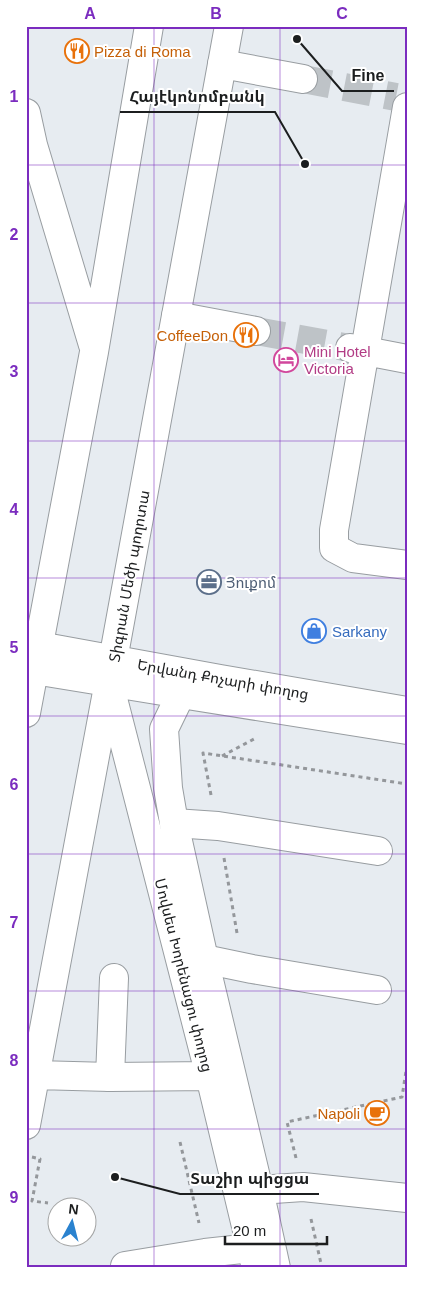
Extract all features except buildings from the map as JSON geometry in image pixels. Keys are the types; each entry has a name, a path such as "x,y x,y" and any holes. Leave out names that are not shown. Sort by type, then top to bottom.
{"main road":[{"path":"26,713 94,352 150,26"},
{"name":"Տիգրան Մեծի պողոտա","path":"26,1125 111,671 228,26"},
{"path":"222,64 303,79"},
{"path":"403,101 399,197 357,350 334,530 334,548 353,558 407,565"},
{"path":"26,114 33,145 94,352"},
{"path":"176,316 256,331"},
{"path":"357,350 407,359"},
{"name":"Երվանդ Քոչարի փողոց","path":"37,658 111,671 407,710"},
{"name":"Երվանդ Քոչարի փողոց","path":"111,671 181,694 407,730"},
{"name":"Մովսես Խորենացու փողոց","path":"111,671 254,1258"},
{"name":"Մովսես Խորենացու փողոց","path":"181,694 164,729 168,788 204,959 276,1268"},
{"path":"174,823 218,826 378,851"},
{"path":"204,959 378,990"},
{"path":"110,1077 114,978"},
{"path":"36,1074 110,1077 210,1076"},
{"path":"259,1190 303,1186 407,1198"},
{"path":"124,1268 125,1266 205,1253 254,1258"}],"path":[{"path":"218,826 203,753 407,784"},
{"path":"287,1122 402,1097 407,1065"},
{"path":"180,1142 205,1253"},
{"path":"40,1159 32,1201 48,1203"}],"tunnel":[{"path":"303,79 396,97"},
{"path":"256,331 350,348"}],"place":[{"name":"Fine","path":"297,39"},
{"name":"Pizza di Roma","path":"77,51"},
{"name":"Հայէկոնոմբանկ","path":"305,164"},
{"name":"CoffeeDon","path":"246,335"},
{"name":"Mini Hotel Victoria","path":"286,360"},
{"name":"Յուքոմ","path":"209,582"},
{"name":"Sarkany","path":"314,631"},
{"name":"Napoli","path":"377,1113"},
{"name":"Տաշիր պիցցա","path":"115,1177"}]}
